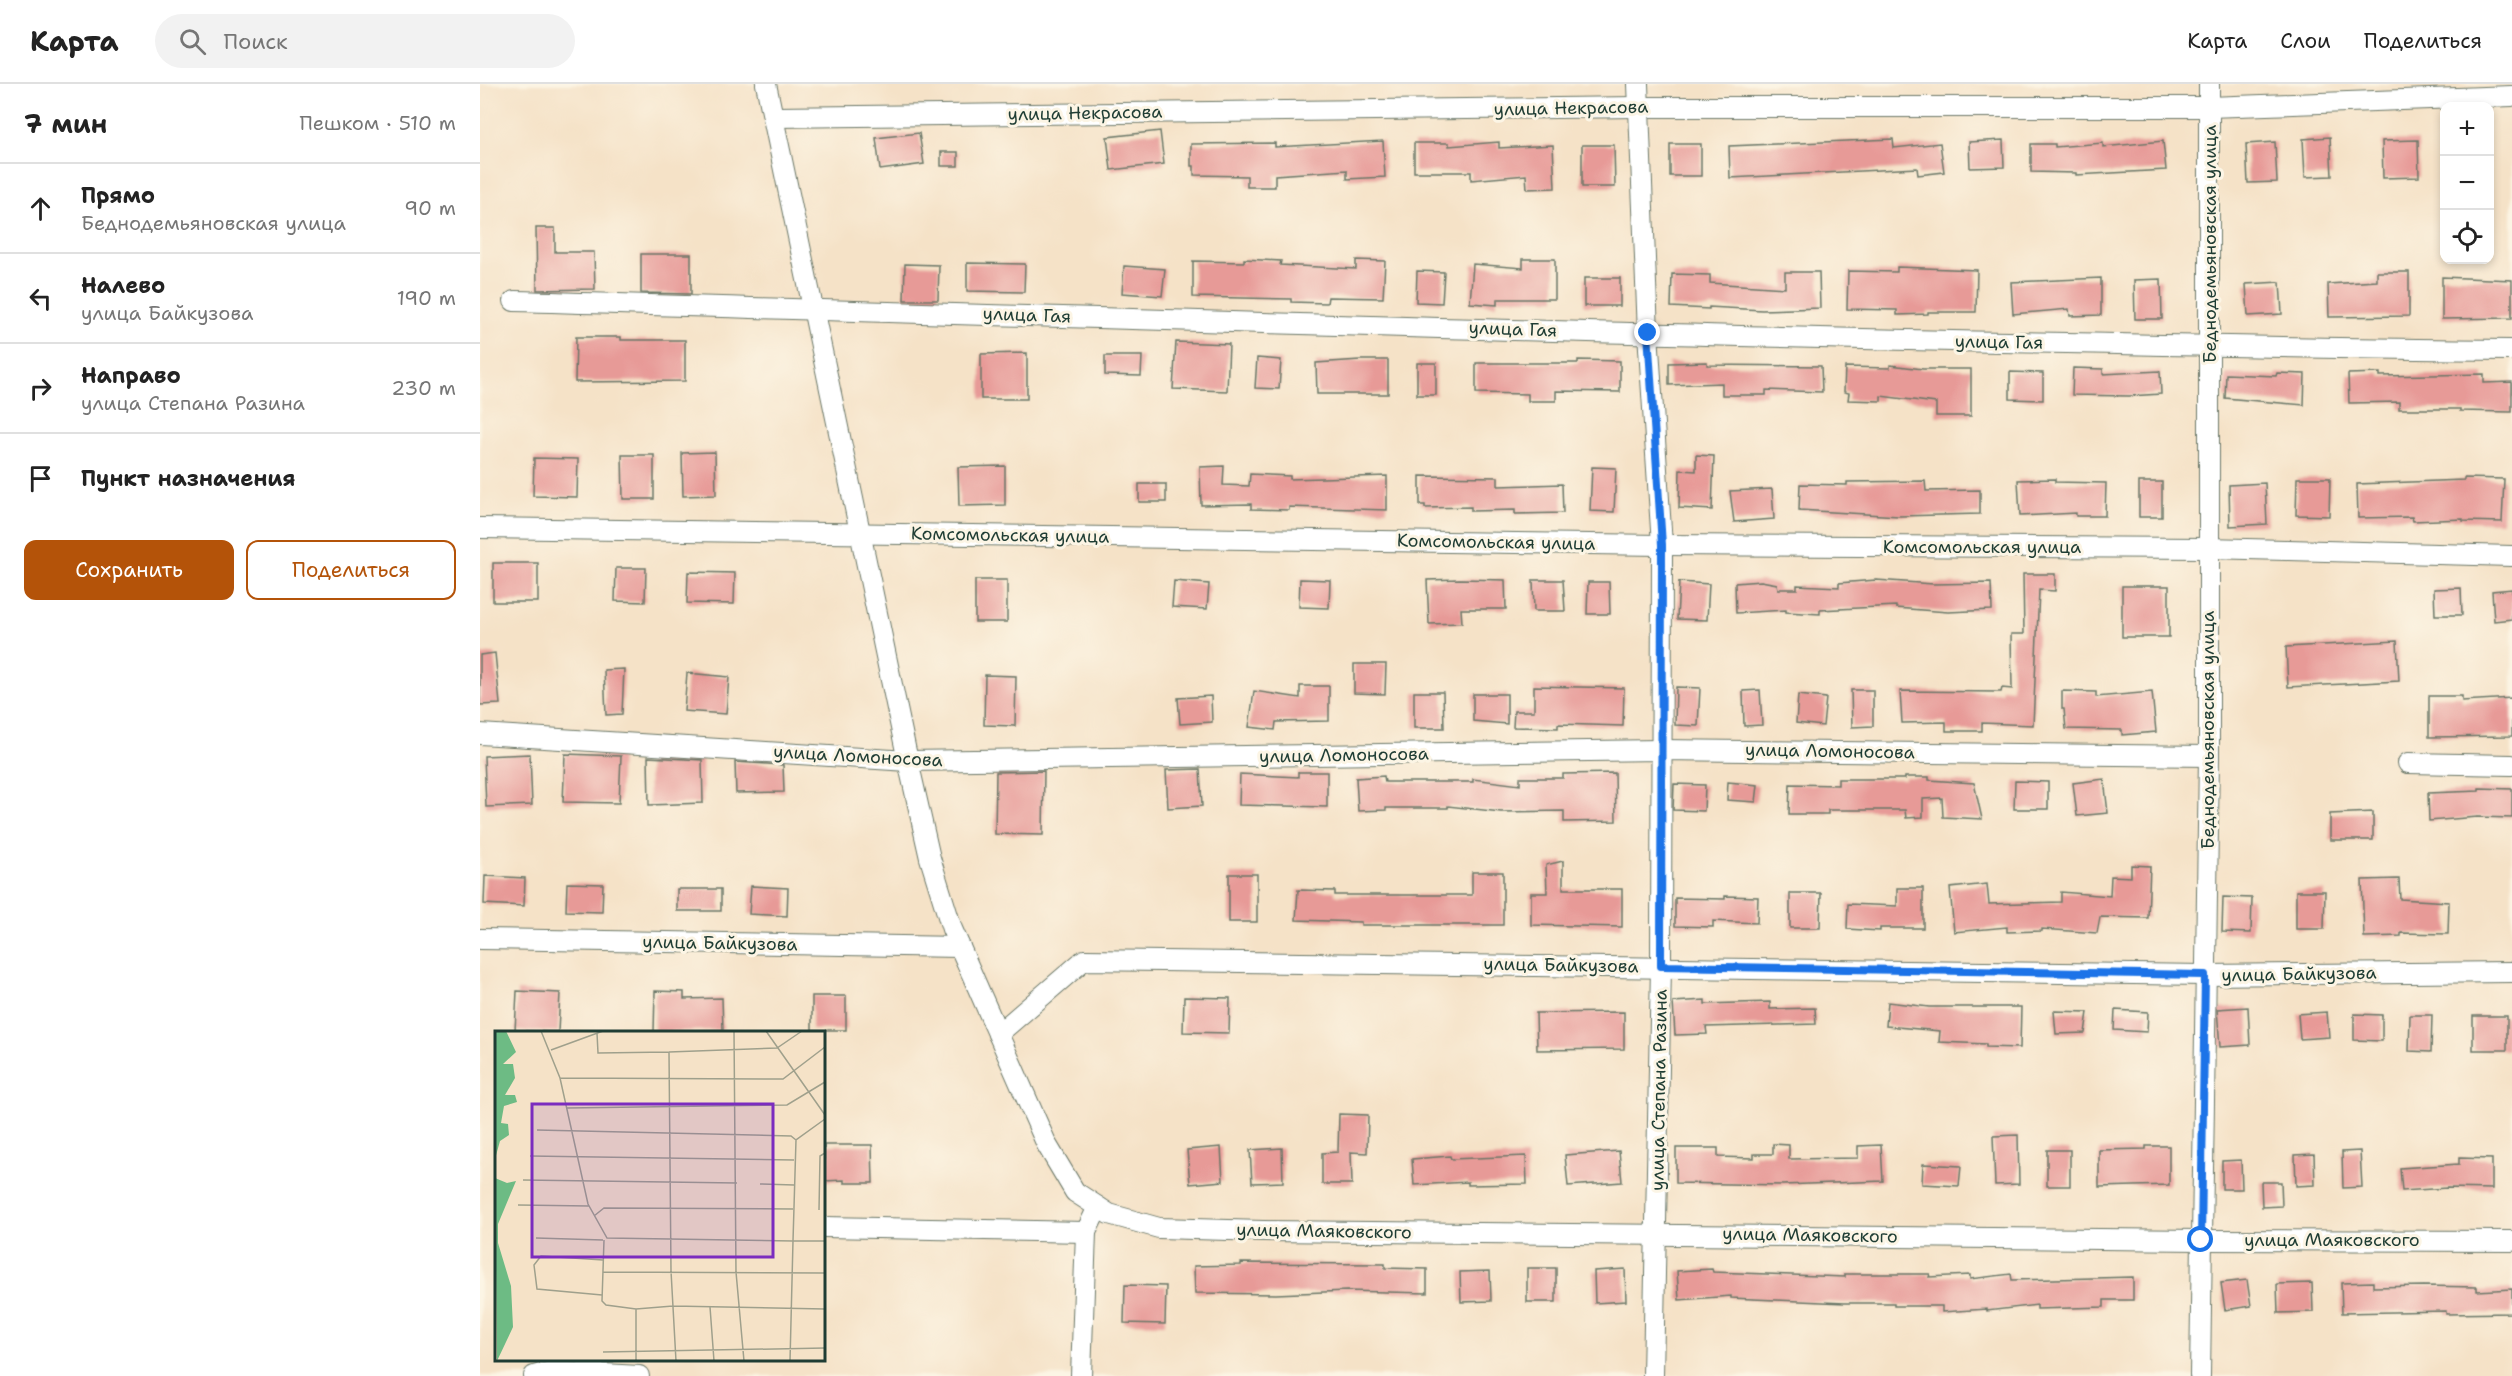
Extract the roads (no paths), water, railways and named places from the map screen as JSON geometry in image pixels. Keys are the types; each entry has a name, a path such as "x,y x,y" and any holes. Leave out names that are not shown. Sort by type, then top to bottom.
{"street":[{"path":"766,84 775,117 813,309 930,858 960,947 1047,1145 1076,1192 1104,1211 1086,1232 1082,1376"},
{"name":"улица Степана Разина","path":"1638,84 1648,333 1662,545 1661,966 1653,1376"},
{"name":"Беднодемьяновская улица","path":"2200,1376 2209,756 2209,84"},
{"name":"улица Некрасова","path":"775,117 1638,107 2209,106 2512,96"},
{"name":"улица Гая","path":"514,301 2210,347 2512,350"},
{"name":"Комсомольская улица","path":"480,528 1662,545 2208,548 2512,556"},
{"name":"улица Ломоносова","path":"480,734 908,761 1661,750 2209,756"},
{"path":"2408,763 2512,765"},
{"name":"улица Байкузова","path":"480,939 960,947"},
{"name":"улица Байкузова","path":"998,1034 1084,960 2205,975 2512,972"},
{"name":"улица Маяковского","path":"1104,1211 1159,1228 2201,1240 2512,1241"},
{"path":"825,1227 1086,1232"},
{"path":"534,1376 551,1371 639,1376"}]}
